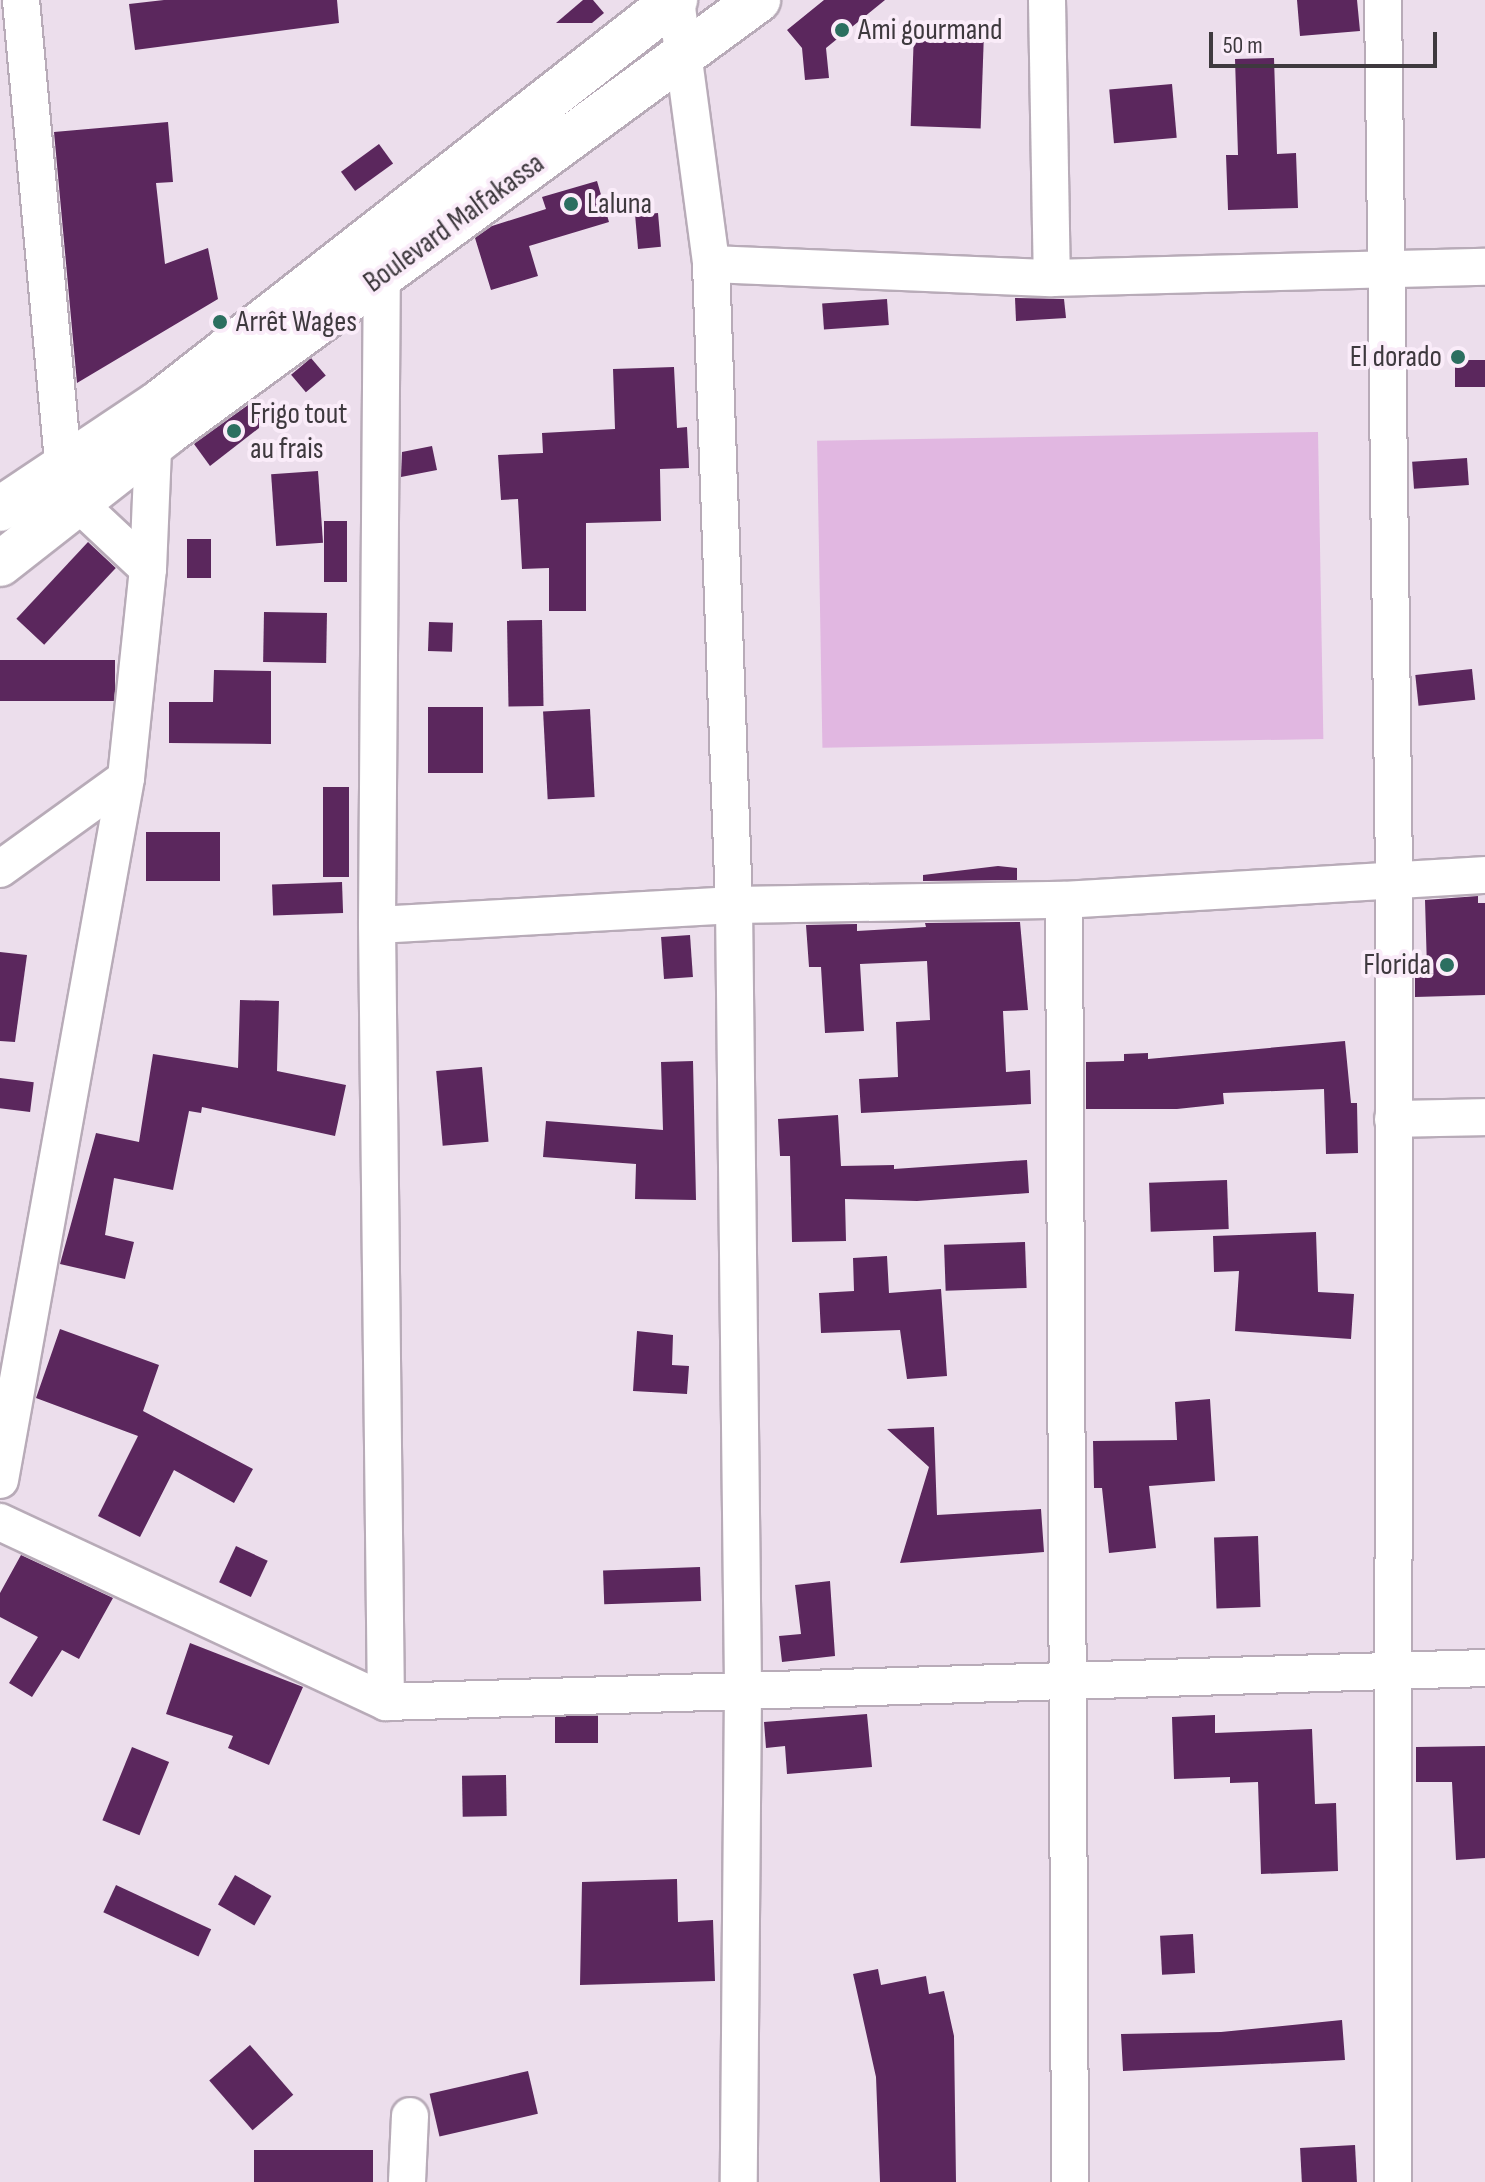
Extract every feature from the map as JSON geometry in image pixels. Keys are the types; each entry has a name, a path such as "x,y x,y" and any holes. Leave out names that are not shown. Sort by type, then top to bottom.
{"main road":[{"name":"Boulevard Malfakassa","path":"0,509 63,463 159,403 385,231 676,0"},
{"name":"Boulevard Malfakassa","path":"0,564 81,506 149,447 380,276 687,56 758,0"}],"street":[{"path":"21,0 63,463 81,506 148,569"},
{"path":"676,0 687,56 711,264 734,905 743,1690 739,2182"},
{"path":"1047,0 1052,278"},
{"path":"1383,0 1394,879 1390,1671 1393,2182"},
{"path":"385,231 380,276 377,925 386,1702"},
{"path":"711,264 1052,278 1485,267"},
{"path":"0,1480 126,778 148,569 149,447 159,403"},
{"path":"0,869 126,778"},
{"path":"377,925 734,905 1064,900 1485,875"},
{"path":"1064,900 1070,2182"},
{"path":"1393,1119 1485,1117"},
{"path":"0,1522 386,1702 1485,1668"},
{"path":"407,2182 410,2116"}],"shaded area":[{"path":"1318,432 1323,739 822,748 817,441"}],"building":[{"path":"164,0 337,0 339,23 135,50 129,4"},
{"path":"583,0 593,0 604,13 592,23 556,23"},
{"path":"824,0 885,0 826,48 829,78 805,80 802,48 787,30"},
{"path":"1297,0 1357,0 1360,31 1300,36"},
{"path":"914,31 984,33 981,128 911,126"},
{"path":"1274,58 1277,154 1296,153 1298,208 1228,210 1226,155 1238,155 1235,59"},
{"path":"1172,84 1177,138 1114,143 1109,89"},
{"path":"168,122 173,182 156,183 165,264 208,248 218,299 77,383 54,132"},
{"path":"379,144 393,163 355,191 341,172"},
{"path":"597,181 609,222 529,246 538,276 491,290 475,238 492,226 546,209 542,197"},
{"path":"658,213 661,247 638,249 635,215"},
{"path":"1015,298 1064,299 1066,318 1016,321"},
{"path":"887,299 889,325 824,329 822,304"},
{"path":"311,358 326,376 306,392 291,375"},
{"path":"1455,360 1485,360 1485,387 1455,387"},
{"path":"674,367 677,428 687,427 689,468 660,469 661,521 586,523 586,611 549,611 549,568 522,569 518,499 501,500 498,455 543,453 542,433 615,429 613,369"},
{"path":"248,405 259,418 259,428 210,466 194,444"},
{"path":"432,446 437,470 401,477 402,452"},
{"path":"1467,458 1469,485 1414,489 1412,462"},
{"path":"318,471 323,543 276,546 271,474"},
{"path":"324,521 347,521 347,582 324,582"},
{"path":"187,539 211,539 211,578 187,578"},
{"path":"88,542 116,568 44,645 16,619"},
{"path":"264,612 327,613 326,663 263,662"},
{"path":"542,620 544,706 509,707 507,621"},
{"path":"429,622 453,623 452,652 428,651"},
{"path":"0,660 115,660 115,701 0,701"},
{"path":"1472,669 1475,700 1419,706 1415,675"},
{"path":"214,670 271,671 271,744 169,743 169,702 213,702"},
{"path":"428,707 483,707 483,773 428,773"},
{"path":"590,709 595,797 548,799 543,711"},
{"path":"323,787 349,787 349,877 323,877"},
{"path":"146,832 220,832 220,881 146,881"},
{"path":"998,866 1017,868 1017,880 923,881 923,875"},
{"path":"342,882 343,913 273,915 272,884"},
{"path":"1478,896 1478,903 1485,903 1485,995 1415,997 1415,969 1427,969 1425,900"},
{"path":"1020,922 1028,1010 1003,1011 1006,1072 1030,1070 1031,1104 861,1113 859,1079 898,1077 896,1022 930,1020 927,961 860,964 864,1031 825,1033 821,967 809,967 806,925 857,924 857,931 926,927 925,923"},
{"path":"690,935 693,977 664,979 661,937"},
{"path":"0,952 27,955 15,1042 0,1041"},
{"path":"240,1000 279,1001 277,1071 346,1085 335,1136 202,1107 201,1113 189,1111 173,1190 114,1178 105,1235 134,1242 125,1279 60,1264 96,1133 139,1142 153,1054 238,1068"},
{"path":"1345,1041 1351,1103 1357,1103 1358,1153 1326,1154 1324,1089 1223,1093 1224,1104 1177,1109 1086,1109 1086,1062 1124,1061 1124,1054 1148,1053 1148,1059"},
{"path":"693,1061 696,1200 635,1199 636,1164 543,1157 546,1121 663,1130 661,1062"},
{"path":"482,1067 489,1142 443,1146 436,1071"},
{"path":"0,1078 34,1082 30,1112 0,1108"},
{"path":"838,1115 841,1166 894,1165 894,1169 1027,1160 1029,1193 917,1201 845,1199 846,1241 792,1242 790,1156 780,1156 778,1119"},
{"path":"1227,1180 1229,1229 1151,1232 1149,1183"},
{"path":"1316,1232 1318,1292 1354,1294 1351,1339 1235,1331 1239,1271 1214,1272 1213,1236"},
{"path":"1025,1242 1027,1288 946,1291 944,1245"},
{"path":"887,1256 889,1293 941,1289 947,1376 907,1379 900,1330 821,1333 819,1293 854,1291 853,1258"},
{"path":"60,1329 159,1365 143,1411 253,1469 234,1503 174,1470 140,1537 98,1516 138,1436 36,1398"},
{"path":"637,1331 673,1335 672,1365 689,1366 687,1394 633,1391"},
{"path":"1210,1399 1215,1481 1149,1486 1156,1548 1109,1553 1102,1488 1094,1488 1093,1441 1177,1440 1175,1402"},
{"path":"934,1427 937,1515 1041,1509 1044,1552 900,1563 929,1467 887,1429"},
{"path":"1258,1536 1260,1607 1217,1608 1214,1538"},
{"path":"236,1546 268,1561 251,1597 219,1582"},
{"path":"21,1555 113,1598 79,1659 62,1650 32,1697 9,1683 38,1637 0,1617 0,1593"},
{"path":"700,1567 701,1601 604,1604 603,1570"},
{"path":"830,1581 835,1656 782,1662 779,1636 801,1634 795,1585"},
{"path":"190,1643 303,1687 269,1765 228,1748 233,1736 166,1714"},
{"path":"867,1714 872,1767 787,1774 785,1746 766,1748 764,1722"},
{"path":"1215,1715 1215,1733 1312,1729 1315,1804 1336,1803 1338,1871 1261,1874 1258,1782 1230,1783 1230,1777 1174,1779 1172,1717"},
{"path":"555,1716 598,1716 598,1743 555,1743"},
{"path":"1485,1746 1485,1858 1456,1860 1452,1782 1416,1782 1416,1747"},
{"path":"132,1747 169,1762 139,1835 102,1820"},
{"path":"506,1775 507,1816 463,1817 462,1776"},
{"path":"235,1875 271,1896 254,1925 218,1904"},
{"path":"677,1879 678,1922 713,1920 715,1981 580,1985 582,1882"},
{"path":"116,1885 211,1929 198,1957 103,1912"},
{"path":"1193,1934 1195,1973 1162,1975 1160,1936"},
{"path":"878,1969 881,1985 926,1976 929,1994 944,1991 954,2036 956,2182 880,2182 876,2077 853,1974"},
{"path":"1342,2020 1345,2060 1123,2071 1121,2034 1221,2032"},
{"path":"250,2045 293,2095 253,2130 209,2080"},
{"path":"528,2071 538,2114 439,2137 430,2094"},
{"path":"1355,2145 1357,2182 1302,2182 1300,2148"},
{"path":"254,2150 373,2150 373,2182 254,2182"}],"place":[{"name":"Ami gourmand","path":"842,30"},
{"name":"Laluna","path":"571,204"},
{"name":"Arrêt Wages","path":"220,322"},
{"name":"El dorado","path":"1458,357"},
{"name":"Frigo tout au frais","path":"234,431"},
{"name":"Florida","path":"1447,965"}]}
